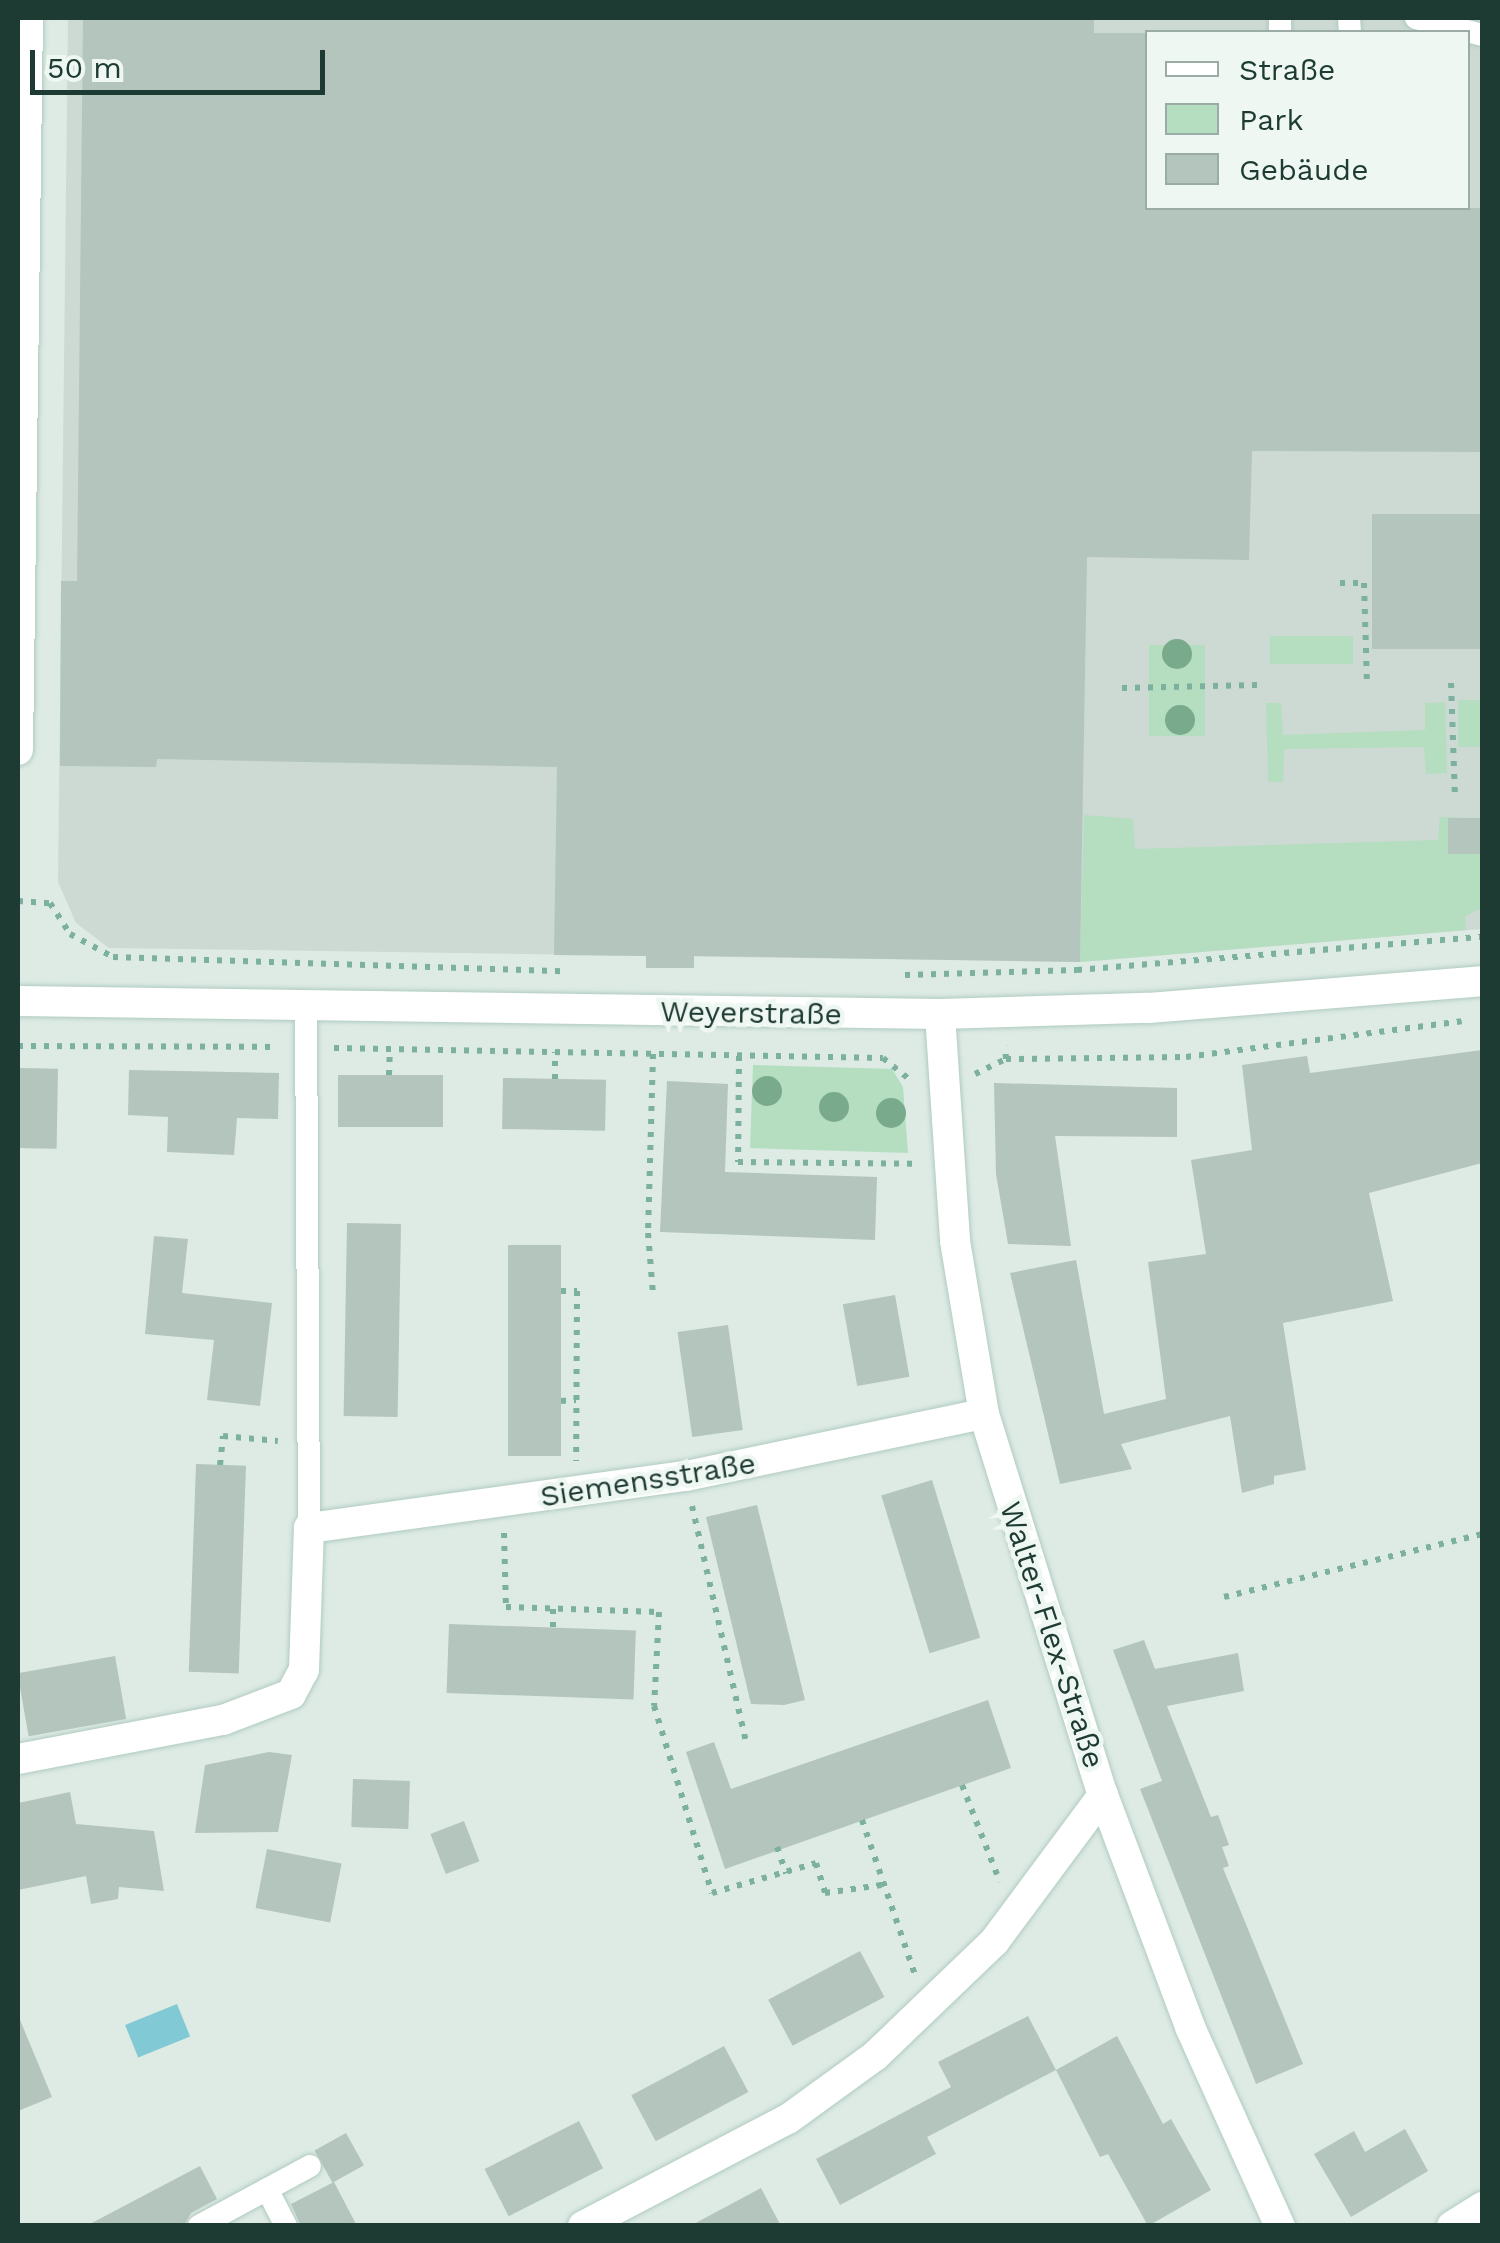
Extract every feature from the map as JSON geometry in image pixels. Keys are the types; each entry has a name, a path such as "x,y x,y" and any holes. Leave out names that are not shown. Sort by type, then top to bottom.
{"street":[{"path":"18,750 28,18"},
{"name":"Weyerstraße","path":"18,1001 940,1014 1148,1008 1482,981"},
{"name":"Walter-Flex-Straße","path":"940,1014 955,1241 984,1414 1103,1795 1190,2027 1280,2226"},
{"name":"Siemensstraße","path":"309,1528 686,1476 984,1414"},
{"path":"18,1759 223,1720 291,1694 304,1670 309,1528"},
{"path":"582,2226 788,2119 928,2010 1014,1918 1103,1795"},
{"path":"1452,2226 1482,2208"}],"lane":[{"path":"1416,18 1463,30"},
{"path":"306,1006 309,1528"},
{"path":"199,2226 310,2166"},
{"path":"267,2189 286,2226"}],"path":[{"path":"1340,584 1364,583 1366,684"},
{"path":"1451,683 1455,795"},
{"path":"1122,688 1257,686"},
{"path":"18,900 50,903 70,934 113,956 577,972"},
{"path":"886,976 1077,970 1480,935"},
{"path":"1006,1059 1186,1056 1482,1018"},
{"path":"18,1046 883,1058 911,1080"},
{"path":"390,1050 390,1075"},
{"path":"555,1052 555,1079"},
{"path":"653,1054 648,1233 654,1294"},
{"path":"739,1056 738,1162 950,1164"},
{"path":"561,1292 577,1291 576,1492"},
{"path":"561,1401 576,1400"},
{"path":"220,1465 222,1436 309,1444"},
{"path":"686,1476 746,1742"},
{"path":"503,1502 506,1608 658,1612 654,1706 712,1893 816,1863 825,1893 881,1885"},
{"path":"1224,1597 1482,1534"},
{"path":"700,1546 712,1542"},
{"path":"553,1609 553,1628"},
{"path":"962,1786 1014,1918"},
{"path":"862,1820 881,1885 928,2010"},
{"path":"776,1847 786,1873"}],"shaded area":[{"path":"68,18 1482,18 1482,929 1080,962 109,948 76,923 58,882"}],"green space":[{"path":"1270,636 1353,636 1353,664 1270,664"},
{"path":"1149,645 1205,645 1205,736 1149,736"},
{"path":"1458,700 1482,700 1482,747 1458,747"},
{"path":"1445,702 1447,773 1426,774 1424,747 1284,749 1283,782 1268,782 1266,703 1281,703 1283,735 1425,730 1425,703"},
{"path":"1084,815 1133,819 1135,849 1438,840 1440,817 1482,818 1482,908 1465,916 1466,930 1080,962"},
{"path":"753,1065 892,1069 903,1087 908,1153 750,1148"}],"water":[{"path":"177,2004 190,2036 138,2057 125,2025"}],"building":[{"path":"83,18 1094,18 1094,33 1145,33 1145,210 1482,208 1482,452 1252,451 1249,560 1087,557 1080,962 694,956 694,968 646,968 646,956 554,955 557,767 157,759 156,767 60,766 61,581 77,581"},
{"path":"1372,514 1482,514 1482,649 1372,649"},
{"path":"1448,818 1482,818 1482,854 1448,854"},
{"path":"1482,1050 1482,1163 1369,1193 1393,1301 1283,1323 1306,1470 1274,1476 1274,1484 1242,1493 1230,1416 1121,1444 1132,1469 1060,1484 1010,1273 1076,1260 1104,1414 1166,1399 1148,1262 1206,1254 1191,1160 1252,1150 1242,1065 1307,1056 1310,1073"},
{"path":"18,1068 58,1069 57,1149 18,1148"},
{"path":"129,1070 279,1073 278,1119 237,1118 234,1155 167,1152 168,1117 128,1115"},
{"path":"338,1075 443,1075 443,1127 338,1127"},
{"path":"503,1078 606,1080 605,1131 502,1129"},
{"path":"667,1081 728,1084 725,1172 877,1177 875,1240 660,1232"},
{"path":"994,1083 1177,1088 1177,1137 1055,1136 1071,1246 1008,1244 996,1174"},
{"path":"347,1223 401,1224 398,1417 344,1416"},
{"path":"154,1236 188,1239 182,1293 272,1303 260,1406 207,1400 214,1340 145,1334"},
{"path":"508,1245 561,1245 561,1456 508,1456"},
{"path":"895,1295 909,1377 857,1386 843,1304"},
{"path":"728,1325 743,1430 692,1437 677,1332"},
{"path":"196,1464 246,1466 239,1674 189,1672"},
{"path":"932,1480 980,1638 930,1653 881,1495"},
{"path":"757,1505 805,1700 784,1705 751,1704 706,1517"},
{"path":"449,1624 636,1631 633,1699 447,1693"},
{"path":"1144,1640 1155,1669 1238,1653 1244,1691 1167,1706 1211,1817 1218,1815 1229,1845 1222,1847 1229,1866 1223,1868 1303,2064 1256,2084 1140,1789 1162,1781 1113,1650"},
{"path":"115,1656 126,1719 29,1736 18,1673"},
{"path":"988,1700 1011,1768 725,1869 686,1752 714,1742 731,1789"},
{"path":"269,1752 292,1755 278,1832 195,1833 205,1765"},
{"path":"353,1779 410,1781 408,1829 351,1827"},
{"path":"70,1792 76,1824 154,1831 164,1891 119,1887 118,1899 91,1904 86,1876 18,1890 18,1803"},
{"path":"464,1821 479,1861 446,1874 430,1834"},
{"path":"267,1849 342,1864 330,1922 256,1908"},
{"path":"860,1951 884,1997 793,2046 768,2000"},
{"path":"18,2015 52,2097 18,2111"},
{"path":"1028,2016 1056,2070 927,2137 936,2154 840,2205 816,2159 951,2087 938,2062"},
{"path":"1117,2036 1163,2124 1171,2119 1211,2190 1148,2226 1108,2154 1100,2157 1056,2070"},
{"path":"724,2046 748,2092 656,2141 631,2095"},
{"path":"579,2121 603,2168 509,2216 485,2169"},
{"path":"1405,2129 1428,2171 1351,2217 1314,2154 1354,2131 1365,2152"},
{"path":"346,2133 364,2165 332,2183 315,2150"},
{"path":"200,2166 217,2199 191,2213 184,2226 86,2226"},
{"path":"334,2182 357,2226 301,2226 291,2204"},
{"path":"761,2188 781,2226 690,2226"}]}
